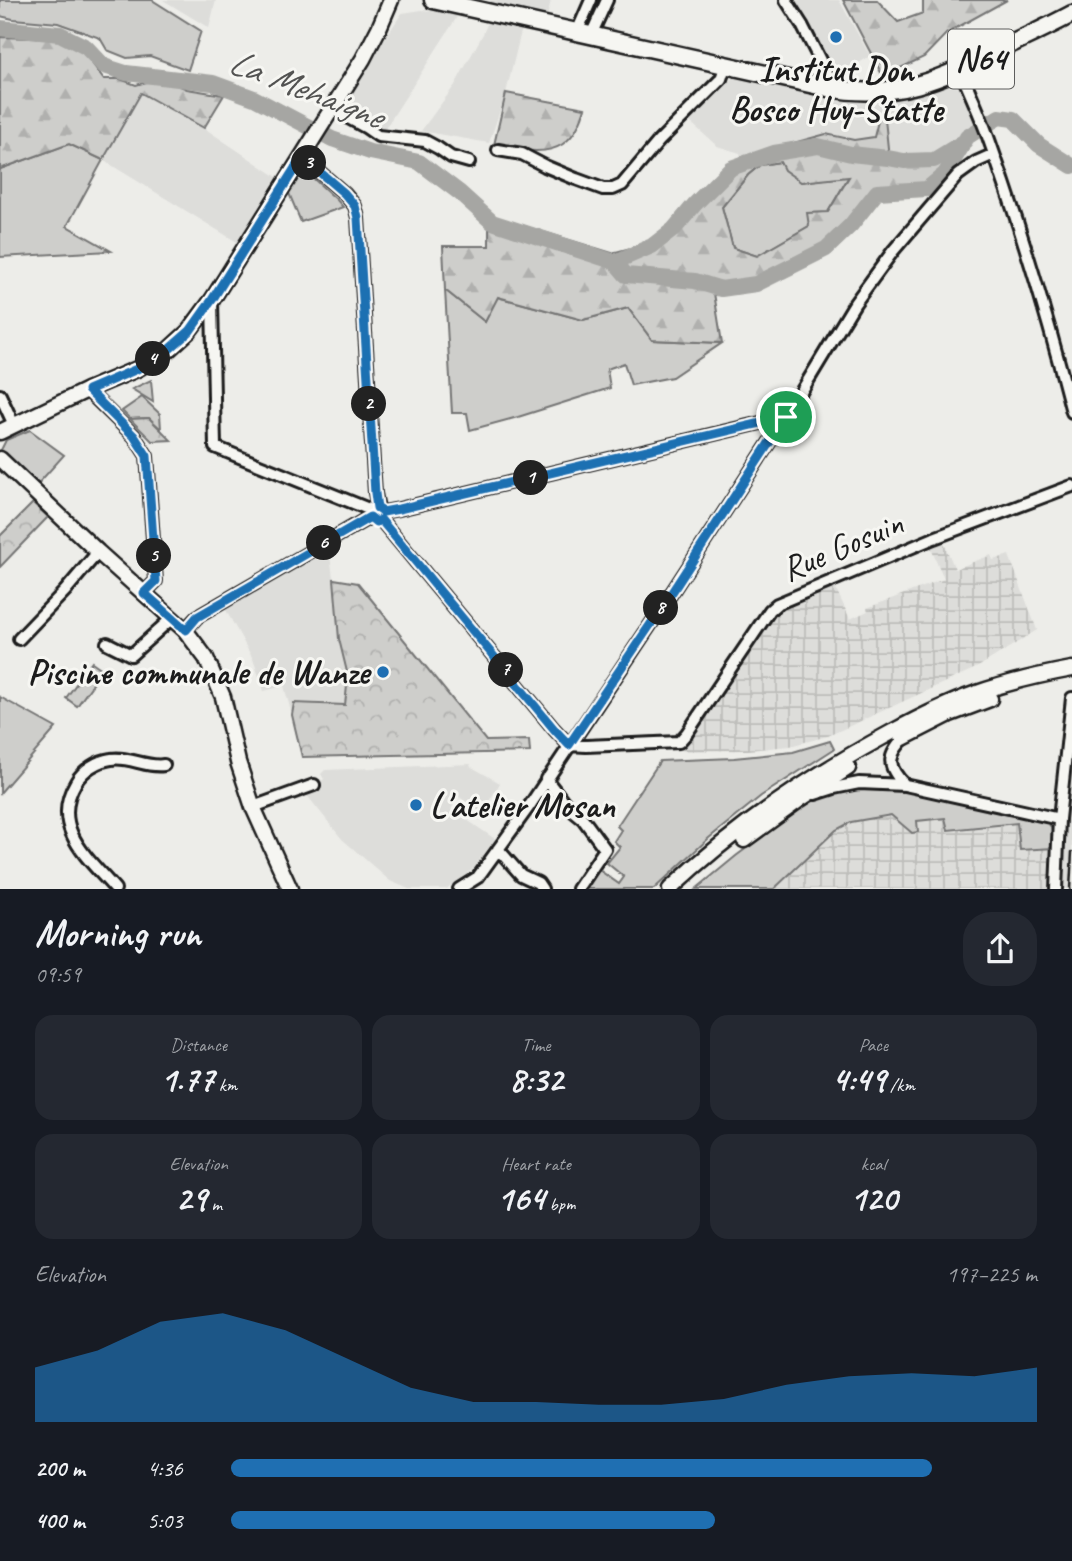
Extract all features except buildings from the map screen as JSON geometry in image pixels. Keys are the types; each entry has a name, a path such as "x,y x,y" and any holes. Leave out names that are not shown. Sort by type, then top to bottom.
{"main road":[{"path":"0,432 137,369 166,352 190,331 369,49 391,0"},
{"path":"433,0 828,88"},
{"name":"N64","path":"828,88 885,92 915,86 960,69 1072,14"},
{"path":"0,459 98,552 186,630 206,658 223,697 238,762 253,807 290,889"},
{"path":"683,889 738,844 799,800 835,776 906,736 950,714 1067,674"},
{"path":"670,889 788,794 870,744 964,698 1030,677 1067,674"}],"street":[{"path":"584,33 591,0"},
{"path":"584,33 607,0"},
{"path":"786,0 830,80 828,88"},
{"path":"498,150 522,155 603,189 622,186 659,141 721,79 726,64"},
{"path":"960,69 994,154 1043,306 1072,412"},
{"path":"332,109 378,136 425,141 451,157 468,162"},
{"path":"460,889 478,877 665,603 786,417 855,303 893,251 958,176 976,162 994,154"},
{"path":"302,157 344,193 355,206 358,218 377,513"},
{"path":"212,300 215,447 377,513 569,745"},
{"path":"88,390 134,436 147,456 156,581 144,593"},
{"path":"0,395 14,425"},
{"path":"186,630 197,617 377,513 786,417"},
{"name":"Rue Gosuin","path":"569,745 678,742 687,733 770,610 777,604 934,538 1072,486"},
{"path":"19,639 98,552"},
{"path":"107,643 131,655 172,618"},
{"path":"1056,889 1059,819 1072,698"},
{"path":"905,785 892,769 891,758 895,748 906,736"},
{"path":"115,889 77,845 69,830 69,797 82,775 101,761 114,758 147,765 164,765"},
{"path":"546,779 567,806 583,819 605,849 578,889"},
{"path":"799,800 859,783 905,785 1059,819"},
{"path":"253,807 314,785"},
{"path":"498,849 521,875 538,883 542,889"}],"shaded area":[{"path":"163,0 216,0 209,28"},
{"path":"490,0 551,0 547,17 526,11 506,93 489,143 421,131 455,85 483,34 488,22"},
{"name":"Institut Don Bosco Huy-Statte","path":"790,0 839,0 870,56 843,73 832,74"},
{"path":"422,10 459,14 381,135 339,108 402,13"},
{"path":"962,74 980,118 965,141 934,160 904,161 888,158 885,119 879,118 874,137 854,140 826,134 742,160 740,153 717,146 688,120 736,75 845,96 884,100 926,89"},
{"path":"141,93 204,128 277,177 237,242 103,160"},
{"path":"943,541 955,569 991,555 993,560 1009,555 1037,630 978,667 828,736 790,746 682,751 773,615 782,608 834,585 850,619 868,611 867,608 944,579 930,546"},
{"path":"329,548 339,639 348,676 345,706 294,703 292,715 284,686 264,691 253,659 223,605"},
{"path":"1072,759 1072,889 1062,889 1065,830"},
{"path":"471,764 470,766 500,783 482,813 458,796 451,809 495,839 473,869 446,889 409,889 390,881 342,839 306,794 324,779 321,774 325,770"},
{"path":"812,799 1051,825 1054,834 1052,889 696,889"}],"green space":[{"path":"0,0 152,0 201,31 188,70 150,56 127,58 107,50 100,38 58,23 0,16"},
{"path":"843,0 877,0 898,22 923,13 923,0 1007,0 947,33 924,57 894,71 887,84"},
{"path":"0,37 60,39 81,49 104,79 120,79 136,85 154,80 168,81 187,89 224,95 204,128 141,93 103,160 69,144 0,169"},
{"path":"506,93 585,108 579,125 562,145 538,151 494,145"},
{"path":"879,117 885,119 889,158 904,161 934,160 965,141 945,174 927,189 877,192 874,203 830,251 752,288 714,293 722,343 652,340 628,308 583,320 498,297 485,322 445,290 443,246 489,246 489,226 502,219 612,253 649,243 674,221 703,187 725,167 826,134 854,140 874,137","holes":["780,162 784,170 801,182 849,177 828,212 807,213 809,226 757,256 733,248 722,207 748,175 760,165"]},
{"path":"69,144 103,160 67,226 111,251 0,257 0,169"},
{"path":"780,162 801,182 849,176 828,212 809,226 757,256 733,248 722,207 748,175 760,165"},
{"path":"304,170 343,207 301,222 288,191"},
{"path":"445,290 485,322 497,297 583,320 628,308 652,340 722,343 672,377 631,385 624,363 607,369 610,388 470,430 467,413 452,413"},
{"path":"151,380 153,402 132,389"},
{"path":"142,397 160,414 161,429 149,418 130,419 122,411"},
{"path":"149,418 171,440 152,441 130,419"},
{"path":"30,430 64,455 36,486 1,450 6,440"},
{"path":"33,503 48,517 0,567 0,536"},
{"path":"334,579 358,583 486,741 529,740 530,752 302,757 292,715 294,703 345,705 348,676 339,639"},
{"path":"92,662 106,672 102,678 98,677 77,706 66,698"},
{"path":"0,697 56,728 0,793"},
{"path":"830,741 834,749 761,796 709,838 654,889 587,889 599,870 619,884 624,877 607,863 620,847 614,841 621,830 617,826 660,761 793,752"},
{"path":"859,785 903,789 1046,821 1052,830 1054,848 1020,850 1017,823 948,830 945,818 917,821 918,832 912,833 891,815 851,822 836,830 774,889 696,889 812,799"}],"waterway":[{"name":"La Mehaigne","path":"0,28 60,34 86,47 104,66 126,73 213,83 254,98 332,139 370,152 419,162 492,222 615,262 652,246 674,229 731,168 774,153 818,146 851,154 904,161 934,160 999,117 1013,119 1039,145 1072,166"},
{"name":"La Mehaigne","path":"615,262 626,275 695,281 721,289 756,284 826,249 851,225 877,192 927,189 945,174 962,146"}],"railway":[{"path":"1070,889 1072,852"}],"place":[{"name":"Institut Don Bosco Huy-Statte","path":"836,37"},
{"name":"Piscine communale de Wanze","path":"383,672"},
{"name":"L'atelier Mosan","path":"416,805"}],"route":[{"path":"302,157 344,193 355,206 358,218 375,493 377,508 383,512 786,417 569,745 381,520 376,522 370,517 197,617 186,630 144,593 156,581 147,456 134,436 88,390 137,369 166,352 190,331 302,157"}]}
